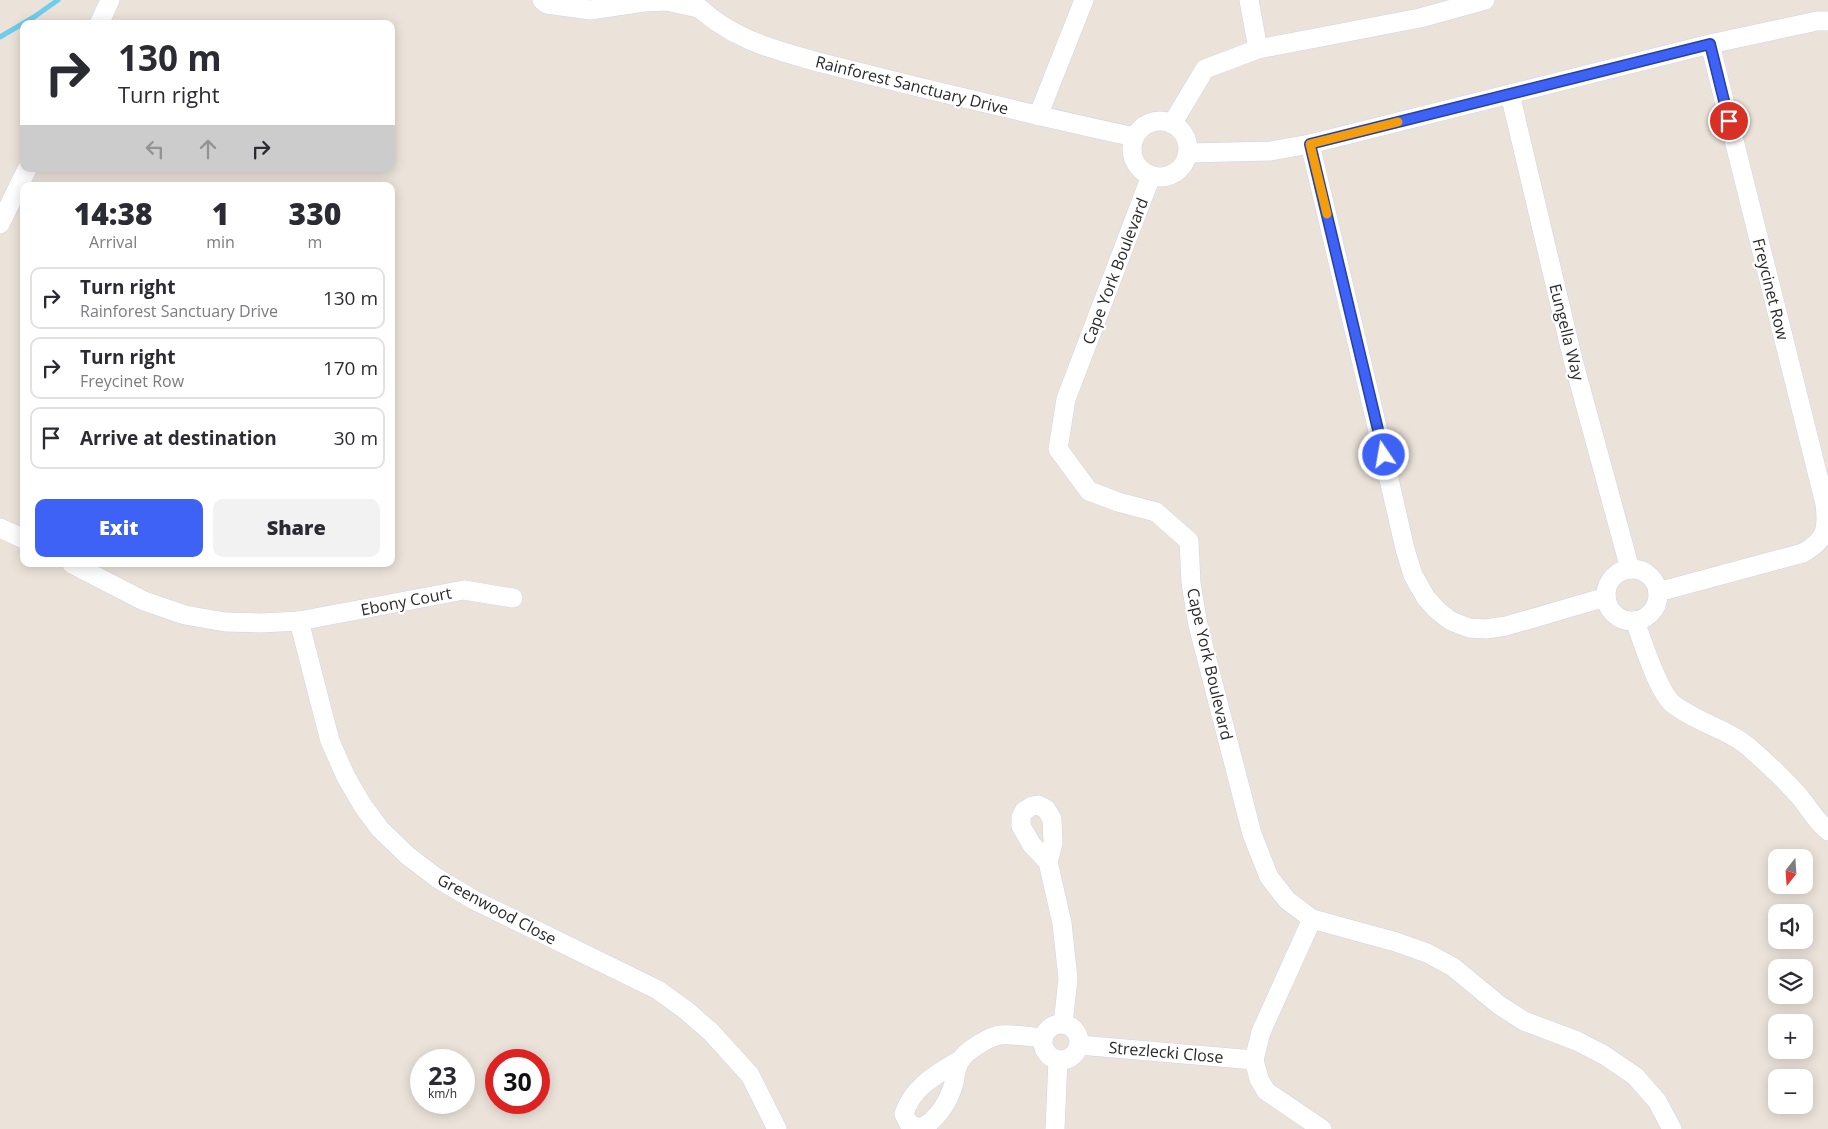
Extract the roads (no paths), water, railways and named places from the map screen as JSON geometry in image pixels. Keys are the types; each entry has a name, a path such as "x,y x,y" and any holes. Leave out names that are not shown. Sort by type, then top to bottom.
{"street":[{"path":"101,20 110,0"},
{"name":"Rainforest Sanctuary Drive","path":"542,0 547,4 590,10 644,2 694,4 733,33 760,45 854,71 1038,116 1135,137"},
{"path":"1038,116 1084,0"},
{"path":"1249,0 1258,49"},
{"path":"1172,124 1205,69 1258,49 1420,18 1485,0"},
{"path":"1188,153 1271,151 1310,144 1710,44 1817,21 1828,21"},
{"name":"Freycinet Row","path":"1658,592 1803,553 1826,535 1828,521 1710,44"},
{"name":"Eungella Way","path":"1510,94 1573,360 1630,569"},
{"path":"1154,122 1172,124 1180,129 1185,137 1188,153 1185,162 1175,173 1166,177 1152,176 1143,171 1132,153 1135,137 1146,126 1154,122"},
{"path":"1310,144 1405,549 1413,575 1426,598 1451,621 1469,628 1486,629 1506,626 1606,597"},
{"name":"Cape York Boulevard","path":"1152,176 1066,398 1058,449 1089,492 1156,512 1189,541 1191,583 1198,625 1252,834 1269,877 1287,900 1312,919"},
{"path":"0,224 20,183"},
{"path":"0,528 20,537"},
{"path":"78,567 144,601 185,615 225,622 261,624 299,621"},
{"path":"1630,569 1648,575 1658,592 1658,599 1652,611 1635,621 1621,619 1615,615 1606,597 1610,581 1619,573 1630,569"},
{"name":"Ebony Court","path":"299,621 464,590 513,598"},
{"name":"Greenwood Close","path":"299,621 330,741 346,777 363,806 380,829 408,856 444,883 474,900 658,990 687,1011 711,1032 750,1075 777,1129"},
{"path":"1635,621 1661,687 1672,703 1750,747 1778,773 1828,831"},
{"path":"1048,862 1062,923 1066,954 1068,979 1063,1024"},
{"path":"1322,1129 1266,1091 1259,1079 1254,1060 1260,1032 1312,919 1396,942 1427,953 1453,968 1499,1005 1524,1021 1577,1040 1604,1054 1635,1076 1656,1101 1672,1129"},
{"path":"1063,1024 1071,1027 1077,1033 1079,1045 1071,1057 1058,1060 1046,1052 1043,1038 1050,1028 1063,1024"},
{"path":"960,1060 988,1038 1000,1035 1015,1035 1043,1038"},
{"name":"Strezlecki Close","path":"1079,1045 1254,1060"},
{"path":"1055,1129 1058,1060"}],"waterway":[{"path":"29,20 58,0"},
{"path":"0,37 20,25"}]}
